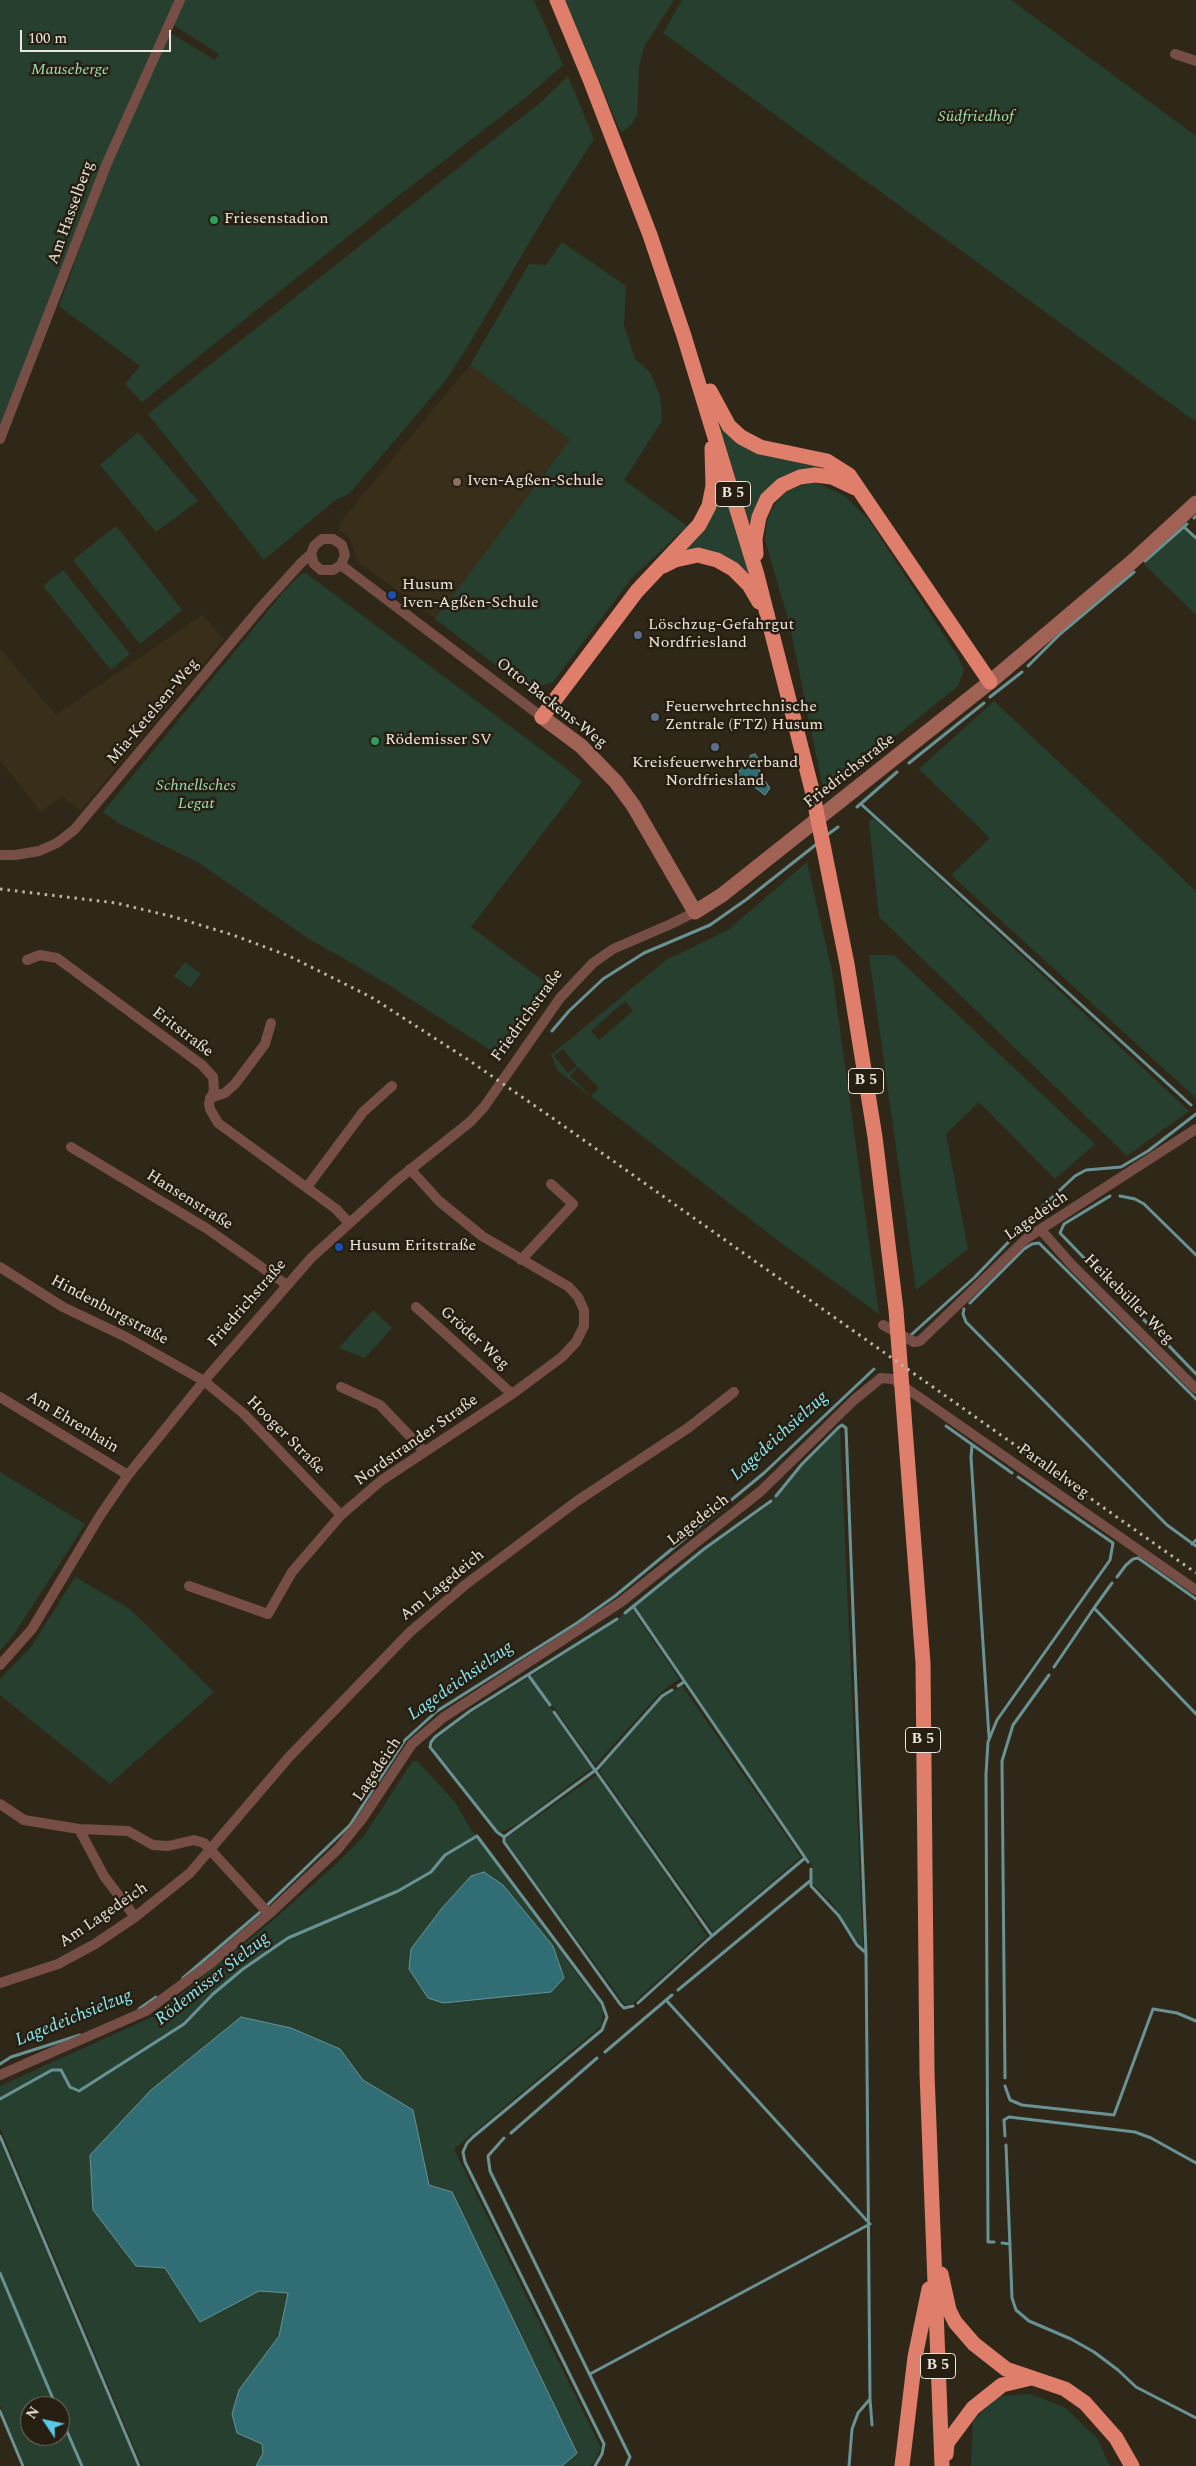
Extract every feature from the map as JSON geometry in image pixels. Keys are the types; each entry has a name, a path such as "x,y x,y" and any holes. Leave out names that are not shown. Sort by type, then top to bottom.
{"highway":[{"name":"B 5","path":"557,0 650,235 709,414 770,621 812,790 847,964 872,1118 896,1310 905,1408 923,1664 924,1878 934,2260 942,2466"},
{"path":"684,336 718,408 729,426 741,437 760,447 827,461 849,475 990,682"},
{"path":"542,717 637,591 698,525 709,506 713,486 714,464 709,414"},
{"path":"757,575 755,538 759,517 767,500 782,485 800,477 815,475 832,477 861,490"},
{"path":"655,570 675,560 698,556 717,560 733,569 749,585 770,621"},
{"path":"934,2260 940,2269 949,2310 964,2333 997,2364 1065,2389 1085,2402 1116,2438 1132,2466"},
{"path":"902,2466 915,2357 934,2260"},
{"path":"946,2466 947,2443 973,2408 1002,2385 1032,2378"}],"street":[{"name":"Am Hasselberg","path":"0,439 114,144 180,0"},
{"path":"1175,54 1196,61"},
{"name":"Friedrichstraße","path":"0,1665 32,1629 101,1514 128,1475 204,1381 311,1258 410,1169 451,1139 484,1106 560,998 593,963 613,949 695,912 730,889 990,682 1133,561 1196,503"},
{"name":"Mia-Ketelsen-Weg","path":"0,855 15,855 39,851 57,843 74,830 268,599 301,562 311,554 314,546 322,539 333,539 342,546 344,556 340,565"},
{"path":"311,554 314,564 321,570 333,570 340,565"},
{"name":"Otto-Backens-Weg","path":"340,565 581,746 616,782 633,805 695,912"},
{"name":"Eritstraße","path":"27,960 40,955 57,958 202,1065 213,1077 214,1090 210,1098 210,1109 218,1123 336,1209 349,1223"},
{"path":"210,1098 225,1093 235,1084 266,1044 271,1023"},
{"path":"306,1187 363,1112 392,1086"},
{"name":"Lagedeich","path":"883,1325 914,1342 929,1336 1016,1248 1196,1129"},
{"name":"Hansenstraße","path":"71,1147 206,1228 287,1285"},
{"path":"410,1169 424,1186 459,1219 521,1260 573,1204 551,1184"},
{"name":"Heikebüller Weg","path":"1041,1230 1071,1264 1196,1389"},
{"name":"Nordstrander Straße","path":"189,1586 268,1614 292,1572 342,1516 382,1480 512,1394 562,1358 576,1342 584,1326 584,1310 578,1297 569,1287 521,1260"},
{"name":"Hindenburgstraße","path":"0,1267 63,1307 126,1337 204,1381"},
{"name":"Gröder Weg","path":"416,1307 512,1394"},
{"name":"Lagedeich","path":"0,2075 146,2011 210,1964 269,1914 338,1849 362,1819 412,1744 444,1717 620,1602 761,1491 871,1385 881,1378 893,1379"},
{"name":"Parallelweg","path":"893,1379 1196,1590"},
{"name":"Hooger Straße","path":"204,1381 244,1414 342,1516"},
{"path":"340,1386 380,1405 424,1451"},
{"name":"Am Lagedeich","path":"0,1983 58,1964 95,1944 135,1917 190,1873 289,1757 410,1632 466,1585 577,1500 688,1428 734,1392"},
{"name":"Am Ehrenhain","path":"0,1397 128,1475"},
{"path":"0,1804 24,1820 79,1829 128,1831 153,1845 168,1846 194,1840 204,1843 269,1914"},
{"path":"79,1829 104,1876 135,1917"}],"shaded area":[{"name":"Iven-Agßen-Schule","path":"470,365 570,440 435,619 356,560 354,549 348,537 338,530 340,523"},
{"path":"202,615 224,639 80,811 62,796 41,812 0,760 0,649 56,715"}],"green space":[{"name":"Mauseberge","path":"0,0 178,0 0,435"},
{"path":"183,0 534,0 563,65 530,94 401,194 142,402 125,384 140,366 59,306 110,166 169,32 215,60 219,54 172,24"},
{"path":"565,0 674,0 644,47 639,67 637,115 632,124 621,133"},
{"name":"Südfriedhof","path":"682,0 1011,0 1196,136 1196,422 663,33"},
{"path":"568,76 594,139 551,206 468,346 446,380 350,493 334,501 264,560 148,414 541,102"},
{"path":"562,242 626,286 624,325 635,359 650,372 660,396 662,421 624,480 687,526 631,579 553,682 535,688 490,661 435,619 570,440 470,365 529,264 546,265"},
{"path":"719,425 739,442 830,468 780,481 752,531"},
{"path":"138,432 198,501 156,532 100,465"},
{"path":"721,477 751,578 679,551"},
{"path":"814,482 844,495 868,519 957,655 964,670 958,686 824,794 790,626 765,540 767,520 774,505 787,490"},
{"path":"116,526 182,610 140,644 73,560"},
{"path":"1185,528 1196,539 1196,615 1144,564"},
{"path":"63,570 130,654 111,670 43,586"},
{"name":"Schnellsches Legat","path":"306,573 566,768 582,782 471,927 553,988 503,1058 379,979 306,937 199,863 120,824 103,812 285,590 301,574"},
{"path":"994,701 1196,891 1196,1098 951,875 990,838 919,769"},
{"path":"873,818 1189,1111 1127,1156 879,917 869,822"},
{"path":"807,862 832,971 879,1314 777,1240 558,1071 551,1055 666,960 728,930","holes":["625,1001 633,1011 599,1040 591,1031","563,1049 577,1066 568,1073 554,1056","578,1067 599,1088 591,1096 570,1076"]},
{"path":"869,955 894,955 1095,1144 1055,1179 979,1102 946,1134 968,1249 916,1290"},
{"path":"185,962 201,974 190,988 174,976"},
{"path":"373,1310 392,1328 365,1358 339,1348"},
{"path":"840,1428 863,1947 851,1934 833,1904 812,1883 813,1867 635,1606 698,1555 764,1509 802,1465"},
{"path":"0,1472 85,1524 13,1636 0,1651"},
{"path":"75,1577 130,1609 214,1692 110,1784 0,1695 0,1679 31,1647"},
{"path":"632,1609 679,1679 662,1691 595,1765 531,1676"},
{"path":"529,1677 594,1769 589,1770 521,1822 502,1832 498,1831 433,1747 432,1742 471,1713"},
{"path":"682,1686 801,1857 713,1932 600,1772 602,1766 663,1697"},
{"path":"417,1761 455,1802 472,1831 603,2009 601,2026 454,2149 601,2448 595,2461 590,2466 562,2466 576,2452 429,2185 413,2110 363,2080 340,2049 136,2266 165,2268 200,2322 259,2291 288,2293 279,2336 239,2390 237,2433 262,2444 263,2453 256,2466 142,2466 0,2128 0,2086 154,2016 272,1921 337,1863 364,1836 412,1762","holes":["503,1885 553,1946 564,1978"]},
{"path":"598,1774 707,1936 633,2003 625,2005 506,1842 506,1838"},
{"path":"0,2142 137,2466 25,2466 0,2405"},
{"path":"1030,2394 1064,2407 1097,2438 1110,2466 971,2466 973,2421 998,2396"}],"water":[{"path":"755,754 761,762 759,769 762,777 770,788 765,795 737,774 751,755"},
{"path":"484,1872 503,1885 553,1946 564,1978 551,1992 443,2003 428,1998 409,1969 411,1949 442,1908 471,1876"},
{"path":"241,2017 291,2028 340,2049 363,2080 413,2110 429,2185 452,2192 577,2453 562,2466 256,2466 263,2453 262,2444 237,2433 232,2414 239,2390 279,2336 288,2293 259,2291 200,2322 165,2268 136,2266 93,2210 90,2155 151,2090"}],"waterway":[{"path":"1145,561 1187,524"},
{"path":"1184,527 1196,538"},
{"path":"1028,666 1060,634 1134,572"},
{"path":"990,697 1022,672"},
{"path":"909,763 984,703"},
{"path":"857,807 897,772"},
{"path":"861,804 1191,1105"},
{"path":"827,835 838,827"},
{"path":"552,1031 569,1011 603,979 644,953 710,925 747,899 818,843"},
{"name":"Lagedeichsielzug","path":"911,1335 975,1277 1044,1205 1075,1176 1086,1170 1121,1167 1148,1151 1196,1114"},
{"path":"1110,1196 1064,1224 1060,1233 1196,1374"},
{"path":"1120,1196 1135,1199 1144,1204 1196,1255"},
{"path":"970,1303 1024,1249 1032,1244 1039,1243 1196,1399"},
{"path":"964,1309 963,1314 966,1322 1167,1525 1196,1546"},
{"name":"Lagedeichsielzug","path":"183,1978 258,1914 350,1825 405,1740 437,1711 577,1623 615,1596 764,1473 874,1369"},
{"path":"776,1496 802,1464 839,1427 842,1425 846,1428 866,1953 870,2399 858,2413 852,2429 849,2466"},
{"path":"946,1426 1012,1473"},
{"path":"972,1446 971,1457 989,1737"},
{"path":"994,2242 988,2242 986,1774 988,1742 997,1720 1110,1560 1113,1543 1018,1477"},
{"path":"625,1613 704,1549 771,1501"},
{"path":"1192,1544 1196,1540"},
{"path":"1117,1577 1126,1565 1133,1559 1138,1558 1196,1599"},
{"path":"1112,1583 1094,1608 1196,1714"},
{"path":"633,1606 808,1862"},
{"path":"1054,1667 1094,1608"},
{"path":"617,1619 470,1711 435,1737 430,1747 497,1832 504,1837 504,1842 620,2004 624,2008 633,2006"},
{"path":"1005,2078 1002,1761 1013,1725 1049,1675"},
{"path":"529,1676 550,1705"},
{"name":"Rödemisser Sielzug","path":"678,1686 684,1682"},
{"name":"Rödemisser Sielzug","path":"504,1837 597,1769 662,1696 672,1690"},
{"path":"554,1712 712,1936"},
{"path":"477,1836 602,2003 607,2017 602,2030 473,2137 467,2143 463,2152 465,2162 604,2444 602,2454 595,2466"},
{"name":"Rödemisser Sielzug","path":"0,2099 52,2070 61,2070 70,2087 79,2091 184,2024 213,1994 243,1969 288,1938 398,1891 431,1872 445,1855 477,1836"},
{"path":"638,2003 712,1936 805,1858"},
{"path":"811,1869 811,1886 839,1916 857,1945 865,1952"},
{"path":"678,1990 810,1881"},
{"path":"605,2052 672,1995"},
{"name":"Lagedeichsielzug","path":"139,2009 156,1997"},
{"path":"590,2374 870,2224 666,2000"},
{"path":"1005,2086 1010,2100 1022,2105 1114,2115 1153,2009 1177,2013 1196,2021"},
{"name":"Lagedeichsielzug","path":"0,2064 11,2057 80,2035"},
{"path":"511,2133 597,2058"},
{"path":"1005,2136 1004,2120 1009,2117 1135,2132 1151,2138 1196,2163"},
{"path":"0,2136 139,2466"},
{"path":"504,2138 488,2156 490,2171 630,2457 626,2466"},
{"path":"1006,2145 1012,2298 1016,2310 1029,2321 1071,2339 1094,2352 1118,2370 1136,2387 1196,2418"},
{"path":"1002,2243 1010,2244"},
{"path":"0,2273 52,2396"},
{"path":"870,2399 872,2425"},
{"path":"0,2411 23,2466"},
{"path":"70,2438 82,2466"}],"railway":[{"path":"0,889 116,903 174,917 233,935 289,956 371,997 470,1061 551,1117 1196,1573"}],"place":[{"name":"Friesenstadion","path":"214,220"},
{"name":"Iven-Agßen-Schule","path":"457,482"},
{"name":"Husum Iven-Agßen-Schule","path":"392,595"},
{"name":"Löschzug-Gefahrgut Nordfriesland","path":"638,635"},
{"name":"Feuerwehrtechnische Zentrale (FTZ) Husum","path":"655,717"},
{"name":"Rödemisser SV","path":"375,741"},
{"name":"Kreisfeuerwehrverband Nordfriesland","path":"715,747"},
{"name":"Husum Eritstraße","path":"339,1247"}]}
